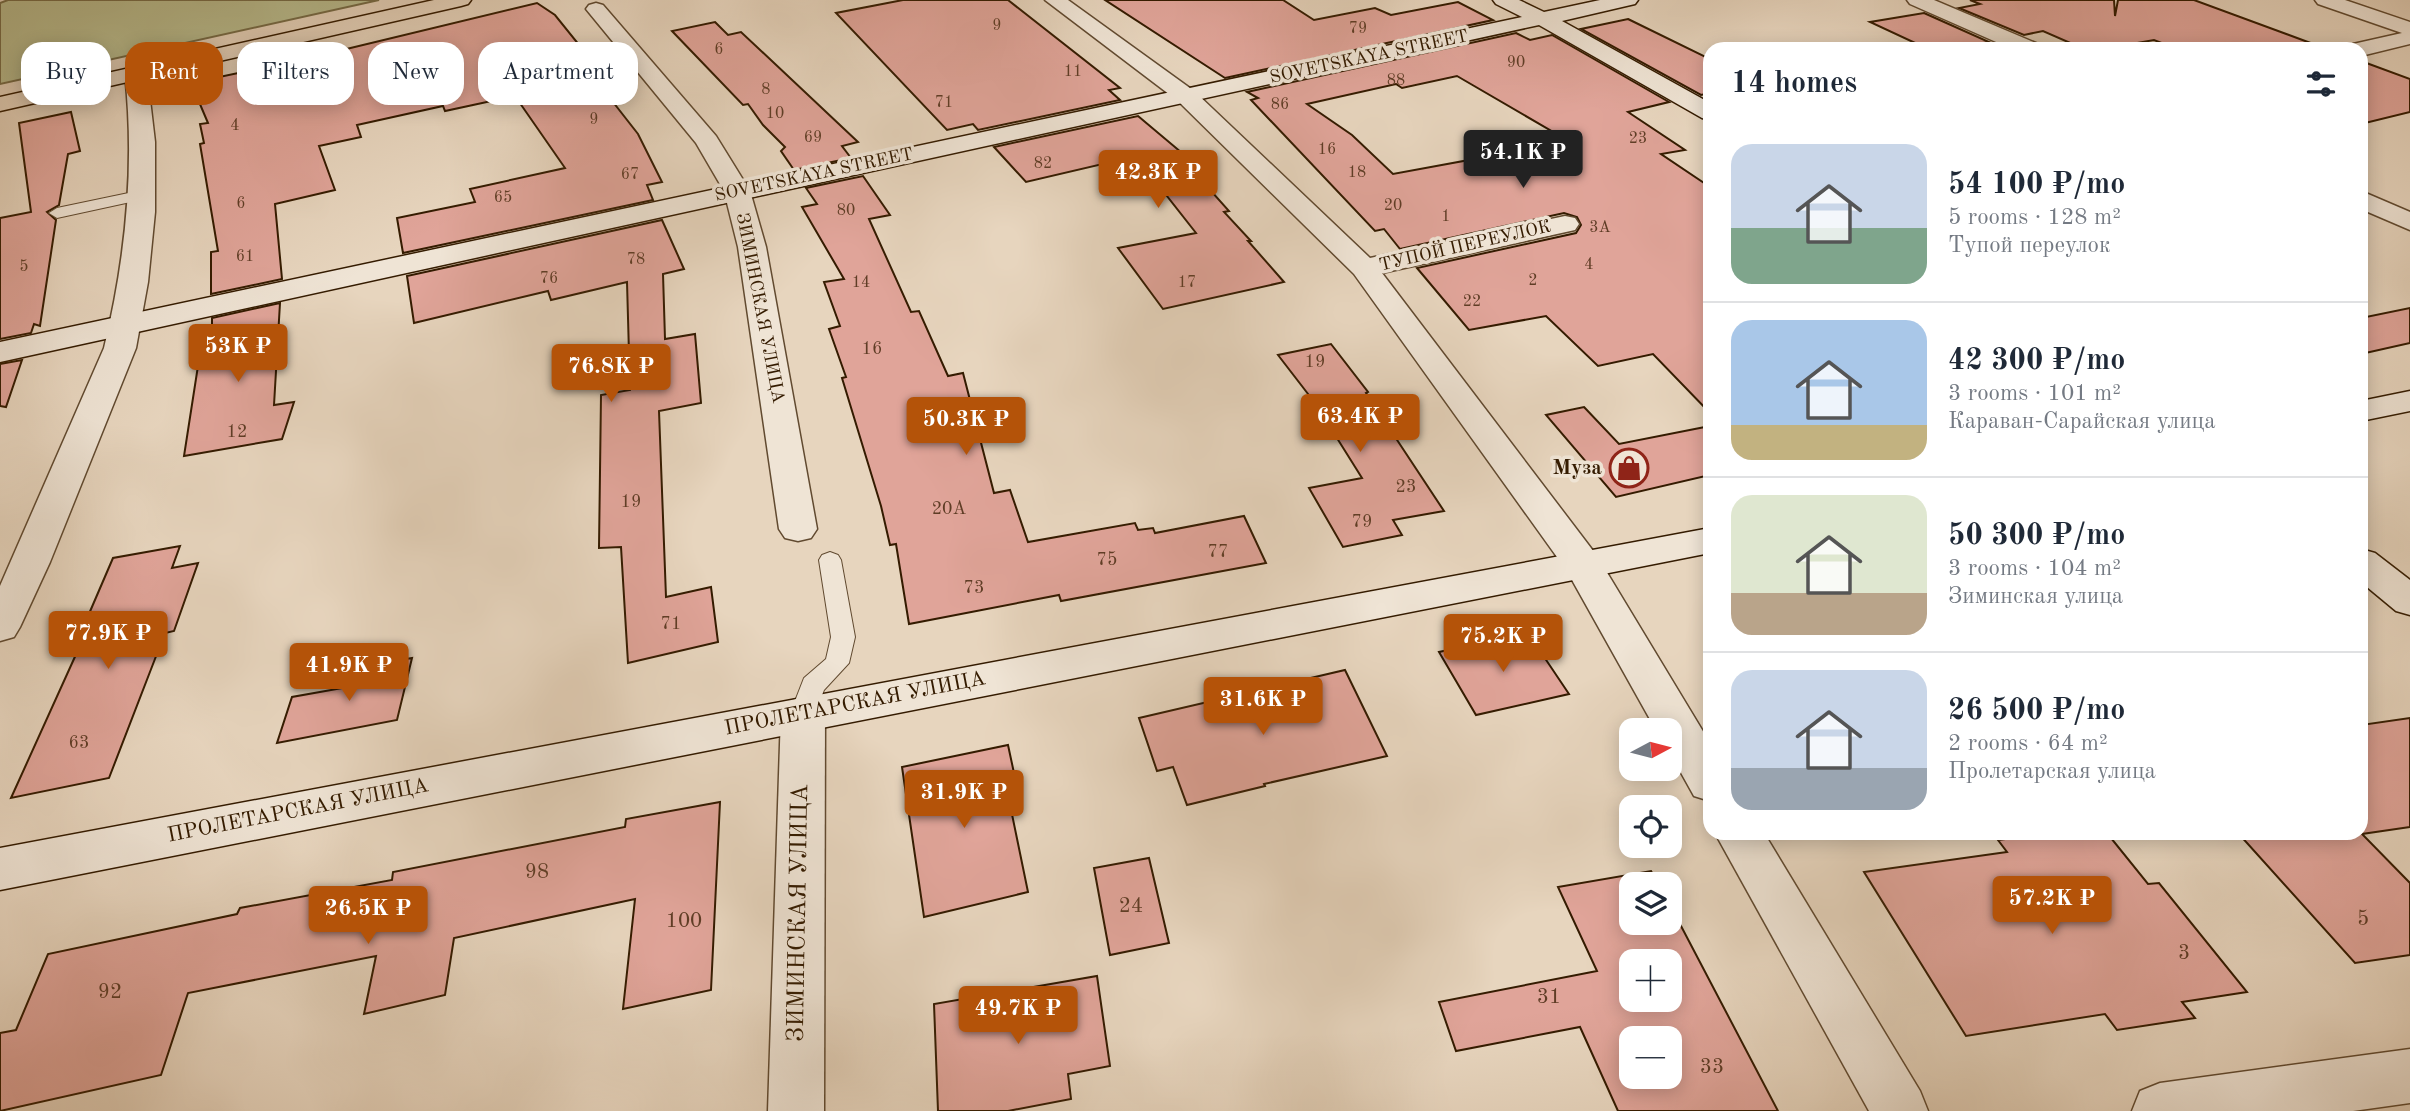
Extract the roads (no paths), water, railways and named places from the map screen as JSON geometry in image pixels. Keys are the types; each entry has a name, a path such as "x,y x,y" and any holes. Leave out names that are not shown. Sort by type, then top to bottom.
{"main road":[{"path":"223,54 461,0"},
{"path":"0,104 125,76"}],"street":[{"path":"1055,0 1186,96 1364,268 1583,565 1703,771"},
{"path":"1503,0 1545,20 1703,109"},
{"name":"SOVETSKAYA STREET","path":"0,352 1628,0"},
{"path":"1917,0 2014,42"},
{"path":"2325,0 2410,29"},
{"name":"ЗИМИНСКАЯ УЛИЦА","path":"596,9 707,141 737,191 752,247 799,529"},
{"path":"2368,47 2410,38"},
{"path":"0,627 47,525 120,348 143,195 141,105"},
{"path":"2368,202 2410,222"},
{"name":"ТУПОЙ ПЕРЕУЛОК","path":"1364,268 1565,224"},
{"path":"2368,410 2410,401"},
{"name":"ПРОЛЕТАРСКАЯ УЛИЦА","path":"0,869 1703,541"},
{"path":"2368,568 2410,601"},
{"name":"ЗИМИНСКАЯ УЛИЦА","path":"796,1111 803,714"},
{"path":"1743,840 1900,1111"},
{"path":"2160,1111 2410,1076"}],"lane":[{"path":"57,213 143,195"},
{"path":"803,714 813,685 837,663 843,637 830,560"}],"place":[{"name":"Муза","path":"1629,468"}]}
